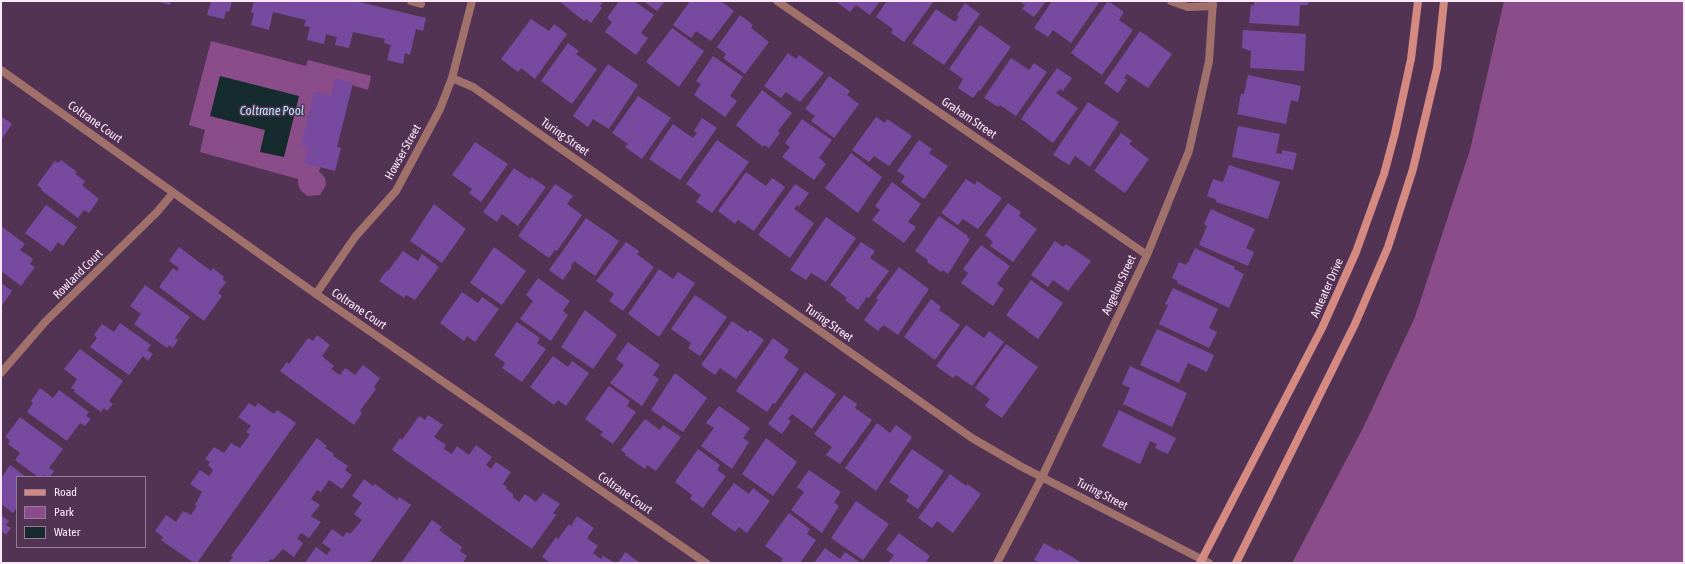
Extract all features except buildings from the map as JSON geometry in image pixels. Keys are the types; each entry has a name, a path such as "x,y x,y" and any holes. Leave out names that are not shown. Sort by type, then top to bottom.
{"main road":[{"name":"Anteater Drive","path":"1203,562 1322,328 1356,252 1384,174 1395,133 1411,59 1418,1"},
{"path":"1236,563 1355,324 1388,247 1413,169 1437,68 1444,1"}],"street":[{"path":"411,1 422,4"},
{"name":"Howser Street","path":"316,294 356,237 396,190 440,108 452,78 472,1"},
{"name":"Graham Street","path":"778,1 1147,255"},
{"path":"1171,1 1188,7 1213,3"},
{"name":"Angelou Street","path":"997,563 1042,477 1147,255 1189,151 1209,61 1213,3"},
{"name":"Coltrane Court","path":"1,70 316,294 706,563"},
{"name":"Turing Street","path":"452,78 473,87 972,438 1042,477 1203,562"},
{"name":"Rowland Court","path":"1,373 45,322 157,212 173,193"}],"green space":[{"path":"1504,1 1684,1 1684,563 1292,563 1363,428 1415,317 1470,150"},
{"name":"Coltrane Pool","path":"211,41 306,66 308,60 371,76 368,90 352,85 319,171 325,178 326,185 320,195 308,196 301,191 298,179 200,152 205,130 189,125"}],"water":[{"name":"Coltrane Pool","path":"220,76 299,96 284,157 260,152 265,130 210,116"}]}
